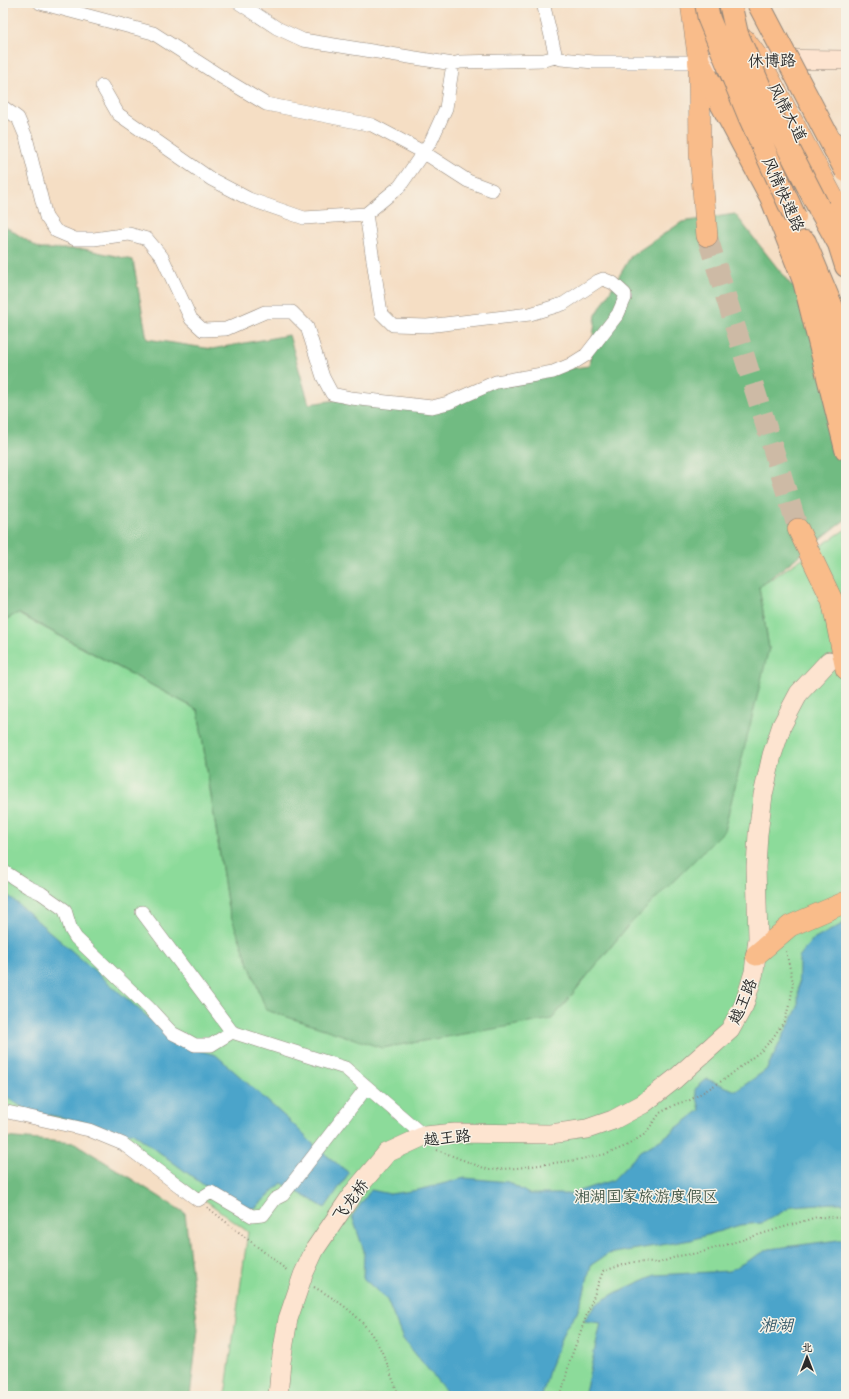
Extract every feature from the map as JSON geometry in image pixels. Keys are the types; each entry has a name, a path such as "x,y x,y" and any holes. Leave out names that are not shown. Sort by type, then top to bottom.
{"highway":[{"name":"风情快速路","path":"706,3 709,19 746,109 795,217 834,312 846,390"},
{"name":"风情快速路","path":"730,3 737,34 776,124 839,244 846,266"},
{"path":"758,3 846,171"},
{"path":"699,62 771,197 804,281 846,449"}],"main road":[{"path":"691,3 699,62 700,154 707,236"},
{"path":"710,3 714,16 734,60"},
{"name":"风情大道","path":"730,3 739,32 759,59 846,222"},
{"name":"休博路","path":"699,62 759,59 846,60"},
{"path":"798,529 832,600 838,665"},
{"name":"越王路","path":"387,1153 424,1136 455,1133 550,1134 587,1129 619,1117 643,1104 675,1079 730,1030 744,1005 754,972 758,938 756,867 758,834 763,795 772,755 782,725 799,693 838,665"},
{"path":"756,955 790,926 846,902"},
{"name":"飞龙桥","path":"302,1280 315,1248 354,1192 387,1153"},
{"path":"278,1396 281,1362 288,1319 302,1280"}],"street":[{"path":"40,3 153,33 266,104 372,125 423,152 468,181 492,190"},
{"path":"239,3 277,28 303,40 454,64 460,62 544,60 556,57 561,59 594,62 699,62"},
{"path":"543,3 556,57"},
{"path":"102,86 118,114 210,179 248,199 304,218 366,214 400,186 431,141 446,108 454,64"},
{"path":"3,107 18,118 26,137 46,217 56,231 75,239 94,239 129,234 146,239 162,257 191,319 203,330 226,329 265,312 292,312 306,327 323,377 332,394 350,398 432,407 448,403 496,382 553,372 570,365 586,355 618,314 625,298 625,294 613,283 603,279 563,304 530,314 427,326 393,325 381,313 366,214"},
{"path":"3,871 28,887 41,893 64,910 76,938 172,1032 195,1045 212,1045 232,1032"},
{"path":"142,912 232,1032 345,1068 424,1136"},
{"path":"3,1111 89,1130 123,1144 198,1200 212,1192 252,1216 263,1215 275,1199 283,1195 367,1087"}],"path":[{"path":"690,1100 725,1079 762,1050 785,1020 791,998 793,982 786,949"},
{"path":"198,1200 285,1269 328,1294 351,1310 374,1336 389,1367 398,1396"},
{"path":"561,1396 570,1360 603,1271 633,1262 659,1263 678,1256 699,1253 817,1217 846,1218"}],"green space":[{"path":"735,214 790,284 824,308 846,332 846,519 759,587 769,648 724,831 627,927 552,1019 382,1048 266,1010 228,908 198,710 18,613 3,621 3,225 40,249 84,249 133,260 147,339 212,349 289,335 309,404 358,397 434,411 493,379 589,366 596,315 631,256 682,222"},
{"name":"湘湖国家旅游度假区","path":"846,529 846,1396 225,1396 248,1232 118,1135 26,1110 3,1117 3,621 17,613 198,710 228,908 552,1019 627,927 769,649 759,587"},
{"path":"3,1137 75,1143 185,1213 198,1330 190,1396 3,1396"}],"water":[{"path":"3,891 166,1033 190,1048 216,1055 292,1123 316,1147 349,1173 325,1208 282,1183 255,1208 236,1209 132,1132 118,1135 98,1125 26,1110 3,1094"},
{"path":"846,922 846,1203 793,1206 762,1223 740,1225 691,1240 608,1254 591,1265 577,1313 566,1327 550,1367 542,1396 450,1396 403,1339 387,1300 363,1278 364,1251 352,1216 371,1190 390,1194 418,1190 465,1178 508,1182 529,1194 570,1194 613,1180 641,1151 662,1139 700,1110 695,1089 707,1079 736,1091 766,1070 798,1007 799,957 811,941"},
{"name":"湘湖","path":"846,1239 846,1396 584,1396 601,1323 584,1321 596,1304 617,1292 655,1275 729,1271 769,1249"}],"tunnel":[{"path":"707,236 798,529"}]}
